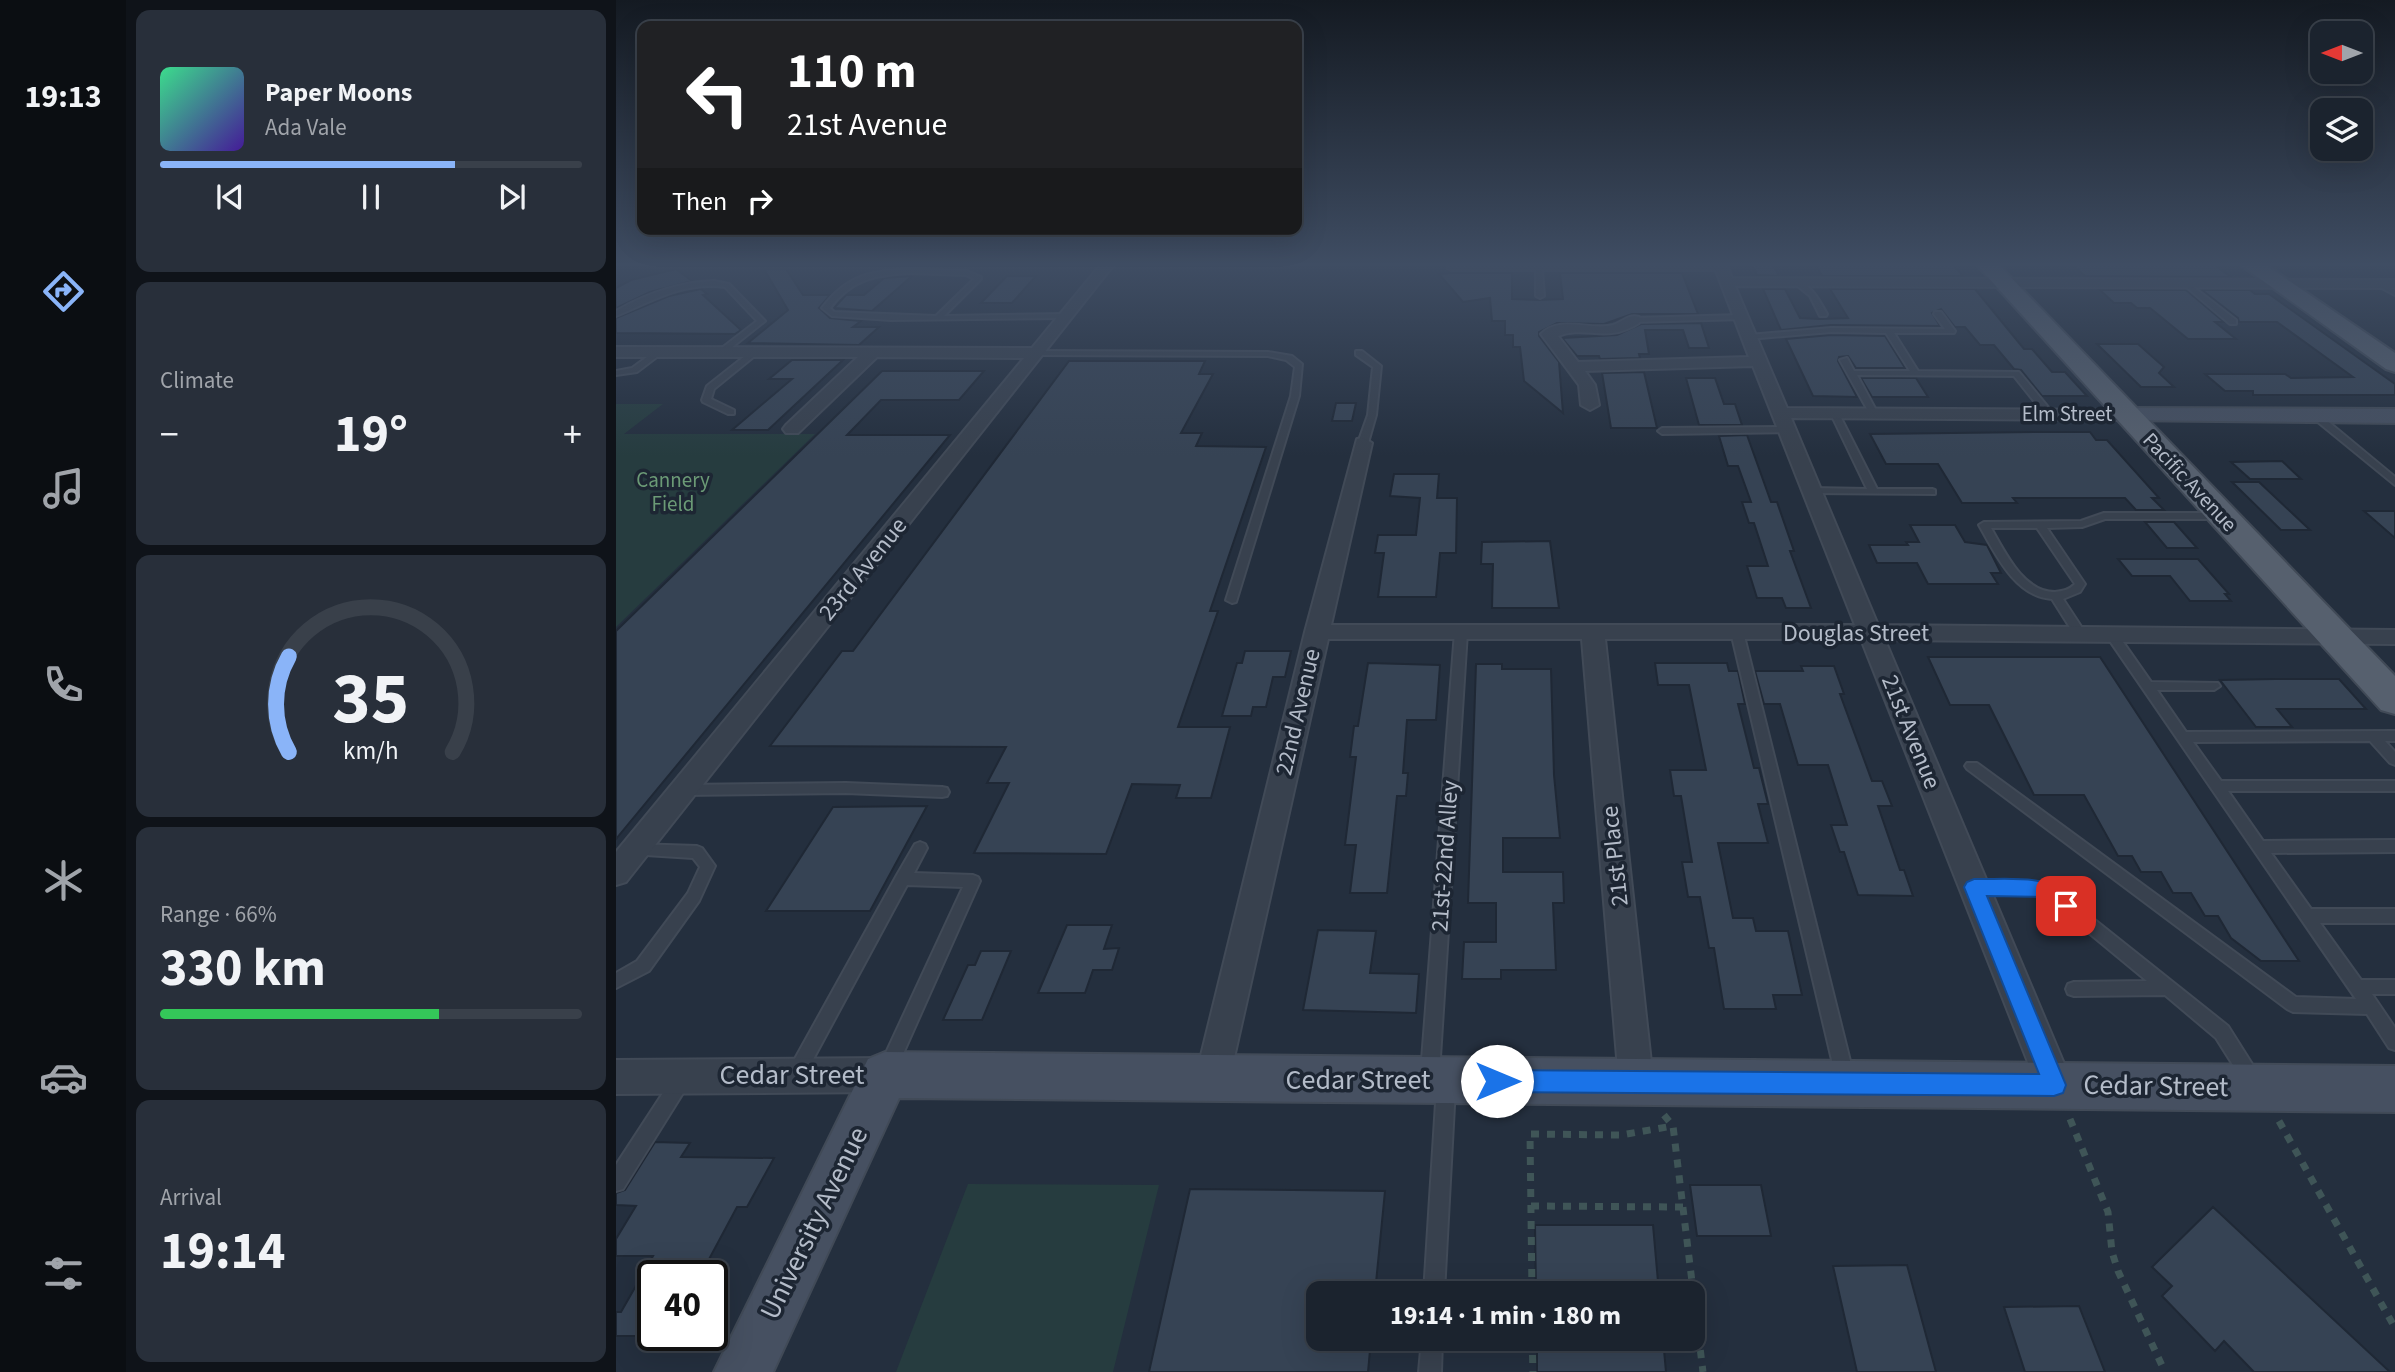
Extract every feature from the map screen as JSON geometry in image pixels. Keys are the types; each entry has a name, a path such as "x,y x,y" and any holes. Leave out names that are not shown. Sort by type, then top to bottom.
{"main road":[{"name":"Pacific Avenue","path":"2045,327 2395,700"},
{"path":"2340,327 2395,365"}],"street":[{"name":"23rd Avenue","path":"616,873 1059,327"},
{"path":"1590,405 1587,385 1551,340 1551,332 1569,329 1616,331 1623,327"},
{"name":"21st Avenue","path":"1745,327 2054,1085"},
{"path":"616,352 1037,353"},
{"path":"792,429 871,354"},
{"path":"1575,367 1759,361"},
{"name":"Elm Street","path":"1784,421 1835,414 2395,416"},
{"name":"22nd Avenue","path":"1212,1080 1363,443"},
{"name":"Douglas Street","path":"1317,632 1870,632 2395,637"},
{"name":"21st Place","path":"1593,632 1636,1081"},
{"name":"Cedar Street","path":"616,1077 885,1074 1212,1080 2395,1088"},
{"name":"University Avenue","path":"743,1372 885,1074"}],"lane":[{"path":"718,354 753,327"},
{"path":"1749,337 1774,337 1812,331 1951,331 1948,327"},
{"path":"1888,330 1915,373"},
{"path":"616,373 634,370 658,353"},
{"path":"1037,353 1268,354 1289,358 1299,366 1295,396 1232,600"},
{"name":"22nd Avenue","path":"1359,353 1377,366 1372,415 1363,443"},
{"path":"731,412 706,400 710,388 753,354"},
{"path":"1844,360 1874,414"},
{"path":"1851,373 2016,373 2049,414"},
{"path":"1835,414 1873,492"},
{"path":"2316,416 2395,482"},
{"path":"1662,431 1784,421"},
{"path":"1812,491 1932,492"},
{"path":"2040,525 2080,584 2070,594 2055,596 2032,590 2022,584 1984,525 2082,524 2104,516 2222,516"},
{"path":"2055,596 2080,634"},
{"name":"21st-22nd Alley","path":"1434,1281 1438,1080 1461,632"},
{"path":"1737,632 1846,1083"},
{"path":"2112,635 2395,1042"},
{"path":"2148,686 2214,686"},
{"path":"2373,736 2395,760"},
{"path":"2183,737 2395,736"},
{"path":"1972,766 2293,1004 2371,1007"},
{"path":"2217,786 2395,786"},
{"path":"684,790 846,788 942,792"},
{"path":"2259,847 2395,846"},
{"path":"795,1075 920,848"},
{"path":"616,981 643,966 694,897 708,866 697,852 635,850"},
{"path":"885,1074 973,881 902,879"},
{"path":"1974,887 2046,890 2222,1032 2257,1087"},
{"path":"2307,916 2395,916"},
{"path":"2357,987 2395,987"},
{"path":"2074,989 2167,988"},
{"path":"616,1182 684,1076"},
{"path":"1430,1372 1431,1351"}],"path":[{"path":"1636,1081 1673,1126 1703,1372"},
{"path":"2054,1085 2108,1212 2112,1252 2118,1271 2165,1372"},
{"path":"2257,1087 2283,1127 2395,1328"},
{"path":"1532,1281 1530,1134 1621,1135 1673,1126"},
{"path":"1531,1206 1683,1208"},
{"path":"1532,1351 1532,1372"}],"green space":[{"name":"Cannery Field","path":"616,404 663,404 624,434 815,434 616,627"},
{"path":"968,1184 1159,1185 1113,1372 896,1372"}],"building":[{"path":"616,327 738,327 741,330 735,334 616,333"},
{"path":"767,327 879,327 859,345 748,343"},
{"path":"1505,327 1549,327 1539,332 1539,336 1559,362 1563,413 1524,381 1520,347 1513,347 1513,335 1505,335"},
{"path":"1634,327 1702,327 1709,348 1689,348 1683,330 1645,330 1649,354 1639,354 1640,358 1600,359 1599,356 1577,356 1562,338 1617,335"},
{"path":"1780,327 1811,327 1781,330"},
{"path":"1965,327 2006,327 2024,349 2032,349 2052,372 2065,372 2087,396 2042,396 2021,370 2014,369 1994,345 1980,345"},
{"path":"2173,327 2221,327 2236,339 2188,339"},
{"path":"2284,327 2315,327 2395,384 2395,395 2253,395 2253,391 2225,391 2205,374 2285,374 2291,378 2353,377"},
{"path":"1831,335 1885,336 1905,368 1856,368 1848,356 1839,357 1838,361 1857,397 1813,396 1786,339"},
{"path":"2097,344 2138,344 2164,367 2159,373 2174,387 2141,387"},
{"path":"792,360 843,360 768,430 732,430 792,379 769,379"},
{"path":"1069,361 1205,361 1199,374 1213,374 1181,433 1202,433 1196,446 1266,447 1210,611 1218,611 1178,727 1230,727 1211,798 1176,798 1180,785 1132,784 1106,854 974,853 1009,783 987,783 1006,747 770,746 842,651 853,651"},
{"path":"882,371 984,371 959,400 881,400 847,435 950,435 616,839 616,631"},
{"path":"1644,372 1657,428 1611,428 1602,373"},
{"path":"1686,378 1715,378 1724,404 1735,404 1742,425 1699,425"},
{"path":"1861,378 1916,378 1928,397 1872,397"},
{"path":"1336,403 1356,403 1352,421 1332,421"},
{"path":"2090,432 2096,440 2107,440 2159,498 2152,498 2164,510 2136,510 2125,498 2013,498 2017,503 1962,503 1938,464 1886,464 1870,434"},
{"path":"1747,435 1771,502 1777,502 1794,551 1790,551 1811,608 1786,608 1782,598 1757,598 1747,566 1768,566 1754,523 1749,523 1742,502 1751,502 1738,466 1728,466 1719,436"},
{"path":"2282,461 2301,479 2250,479 2231,462"},
{"path":"1394,474 1439,474 1437,498 1457,498 1456,553 1440,553 1436,597 1378,597 1384,553 1375,553 1378,535 1416,535 1420,498 1390,496"},
{"path":"2232,482 2259,482 2310,530 2281,530"},
{"path":"2364,511 2395,511 2395,538"},
{"path":"2145,522 2174,522 2197,548 2167,548"},
{"path":"1910,525 1955,525 1965,542 1987,545 2001,573 1991,573 1998,584 1928,584 1917,563 1877,563 1869,545 1908,545 1906,542 1919,542"},
{"path":"1550,541 1559,608 1492,608 1493,564 1481,564 1482,542"},
{"path":"2118,559 2198,559 2229,594 2225,594 2231,601 2190,601 2170,576 2132,576"},
{"path":"1245,651 1291,651 1285,677 1273,677 1266,707 1253,707 1251,716 1222,716 1237,663 1242,663"},
{"path":"1928,657 2100,657 2299,961 2261,961 2231,938 2218,916 2205,916 2191,893 2173,893 2161,872 2141,872 2132,856 2118,856 2084,795 2034,795 1989,705 1950,705"},
{"path":"1368,663 1440,665 1436,720 1407,720 1403,773 1408,773 1406,796 1397,796 1387,893 1350,893 1356,845 1345,845 1356,757 1350,757"},
{"path":"1655,663 1727,663 1729,671 1738,671 1745,704 1738,704 1754,768 1759,768 1768,804 1758,804 1768,843 1718,843 1733,918 1753,918 1756,931 1788,931 1802,995 1773,995 1776,1009 1724,1009 1714,948 1709,948 1700,897 1688,897 1682,862 1692,862 1681,796 1674,796 1670,770 1706,770 1689,685 1658,685"},
{"path":"1476,664 1502,664 1502,669 1551,669 1554,775 1560,838 1503,838 1503,872 1563,872 1564,903 1553,903 1556,970 1501,970 1501,979 1462,979 1464,942 1496,942 1496,903 1468,903"},
{"path":"1801,666 1834,666 1844,694 1840,694 1872,781 1882,781 1892,806 1878,806 1900,870 1904,870 1913,896 1858,895 1844,852 1840,852 1831,825 1847,825 1828,765 1798,765 1780,704 1764,704 1755,671 1803,671"},
{"path":"2339,679 2366,709 2277,709 2292,727 2256,727 2220,680"},
{"path":"927,806 870,911 766,911 833,807"},
{"path":"1067,925 1112,925 1104,949 1119,948 1112,970 1093,970 1085,993 1038,993"},
{"path":"1318,930 1376,931 1370,973 1419,974 1416,1013 1303,1010"},
{"path":"981,951 1011,951 982,1020 943,1020 968,965 975,965"},
{"path":"655,1142 690,1143 681,1157 774,1158 747,1207 737,1207 709,1260 651,1260 653,1256 616,1256 616,1239 636,1206 616,1205 616,1193 625,1190"},
{"path":"1690,1185 1761,1185 1771,1236 1697,1236"},
{"path":"1190,1189 1385,1191 1376,1281 1306,1281 1306,1351 1370,1351 1368,1372 1149,1372"},
{"path":"2213,1207 2390,1372 2254,1372 2224,1341 2215,1351 2162,1296 2172,1286 2152,1267"},
{"path":"1535,1225 1653,1225 1658,1281 1536,1281"},
{"path":"1907,1265 1936,1372 1857,1372 1833,1266"},
{"path":"637,1284 637,1336 616,1336 616,1312 621,1312"},
{"path":"2079,1306 2105,1372 2025,1372 2004,1307"},
{"path":"1537,1351 1664,1351 1666,1372 1537,1372"}],"route":[{"path":"1497,1081 2054,1085 1974,887 2046,890 2066,906"}]}
